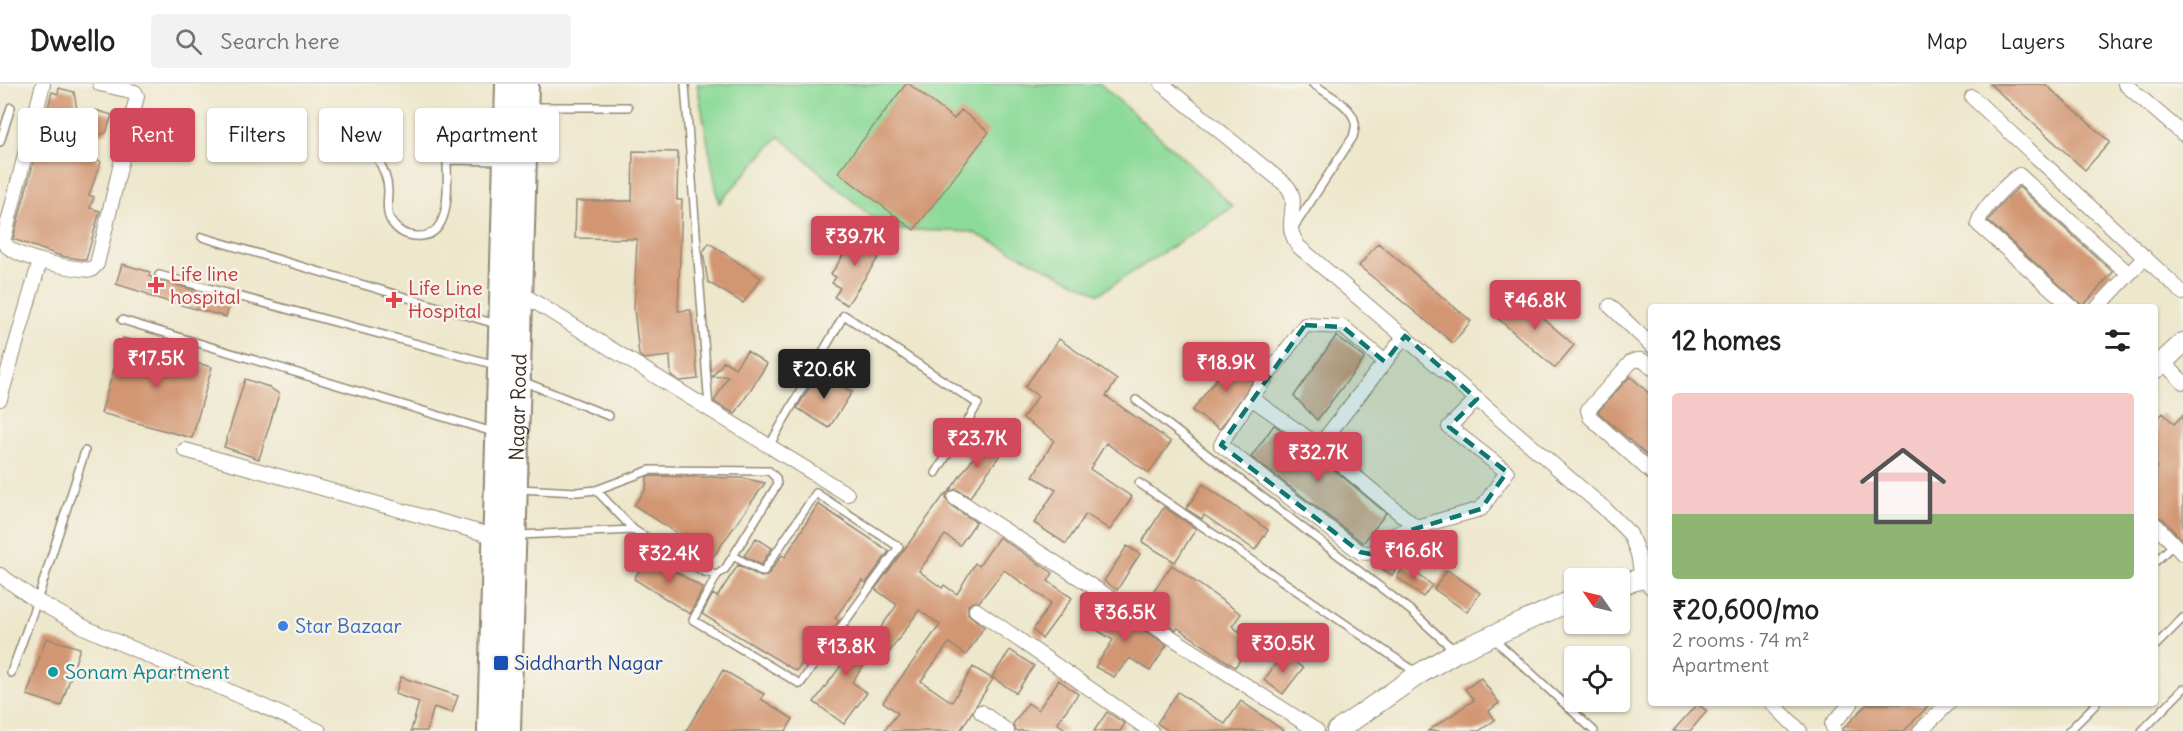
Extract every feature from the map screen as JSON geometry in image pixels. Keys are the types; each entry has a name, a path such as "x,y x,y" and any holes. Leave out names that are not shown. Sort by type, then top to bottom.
{"highway":[{"name":"Nagar Road","path":"506,108 507,84"},
{"name":"Nagar Road","path":"504,536 517,489 527,84"},
{"name":"Nagar Road","path":"489,731 503,575 504,536 497,433 505,162"},
{"name":"Nagar Road","path":"503,575 509,731"}],"main road":[{"path":"2159,365 2183,343"},
{"path":"1630,583 1648,580"},
{"path":"1337,731 1419,674 1456,652 1564,604"}],"street":[{"path":"44,84 3,239 8,248 40,261 73,269 91,270 97,264 137,96 135,93 100,84"},
{"path":"1162,84 1293,193 1291,231 1298,246 1604,508 1630,534 1648,580"},
{"path":"2125,84 2183,134"},
{"path":"1972,97 2183,293"},
{"path":"2037,156 1987,208 1978,220 1978,224 2068,304"},
{"path":"2019,175 2129,274"},
{"path":"2064,216 2080,197"},
{"path":"2101,304 2145,257"},
{"path":"0,399 40,261"},
{"path":"522,294 847,494"},
{"path":"1610,306 1648,342"},
{"path":"1385,362 1343,327 1305,326 1251,398 1221,445 1360,552 1370,554 1378,550 1391,536 1481,509 1507,472 1449,427 1477,399"},
{"path":"1318,446 1405,336"},
{"path":"1648,364 1643,360 1636,359 1631,362 1588,410 1590,417 1648,469"},
{"path":"2159,365 2183,382"},
{"path":"1251,398 1318,446 1416,527"},
{"path":"185,450 504,536"},
{"path":"955,498 1317,731"},
{"path":"2158,527 2178,549"},
{"path":"0,575 37,601 86,628 318,731"},
{"path":"976,610 1151,731"},
{"path":"1775,706 1800,731"},
{"path":"1834,731 1832,724 1849,706"},
{"path":"1920,731 1946,706"},
{"path":"981,712 1007,731"}],"lane":[{"path":"1291,231 1353,137 1356,124 1353,115 1313,84"},
{"path":"685,85 709,408"},
{"path":"0,142 11,107"},
{"path":"526,107 628,107"},
{"path":"379,162 386,176 389,217 402,234 424,236 440,225 446,213 447,162"},
{"path":"202,237 500,325"},
{"path":"159,275 499,366"},
{"path":"769,446 844,315 978,404 936,472"},
{"path":"122,320 497,433"},
{"path":"519,380 609,416"},
{"path":"1136,400 1410,610 1456,652"},
{"path":"11,673 37,601 85,451"},
{"path":"517,489 577,492 596,490 650,470 769,471 776,478 777,485 733,556 725,569 717,575 693,620 801,684 898,548 816,493 763,572 733,556"},
{"path":"1139,483 1419,674"},
{"path":"596,490 634,530 704,572 717,575"},
{"path":"504,536 634,530"},
{"path":"2158,560 2178,549"},
{"path":"2158,643 2183,618"},
{"path":"1491,636 1594,731"},
{"path":"2142,731 2183,689"},
{"path":"2069,731 2094,706"}],"highlighted area":[{"path":"1305,325 1343,327 1385,362 1405,336 1477,399 1449,427 1507,472 1481,509 1391,536 1370,554 1360,552 1221,445"}],"green space":[{"path":"697,84 1100,84 1180,155 1233,207 1099,294 972,232 885,229 779,136 719,203"}],"building":[{"path":"906,84 954,119 961,110 989,132 914,230 838,172"},
{"path":"1990,84 2045,84 2110,142 2085,170"},
{"path":"59,88 74,92 77,108 48,108 52,92 58,94"},
{"path":"98,111 110,114 106,133 98,135"},
{"path":"633,151 678,152 677,200 682,200 678,311 691,310 698,379 680,381 671,375 670,356 644,359 639,355 634,308 637,239 575,238 576,201 632,201"},
{"path":"98,160 101,162 89,195 94,197 90,208 100,211 86,260 61,256 13,239 33,162 98,162"},
{"path":"2019,187 2113,272 2085,304 2081,304 1988,221 2001,204"},
{"path":"858,232 884,249 847,305 834,297 840,288 832,283 836,277 831,274"},
{"path":"709,243 761,278 743,303 708,282 703,252"},
{"path":"1378,243 1471,321 1453,343 1359,266"},
{"path":"122,264 150,272 149,276 158,280 231,300 226,317 148,296 148,294 116,284"},
{"path":"1515,294 1574,345 1555,368 1496,317"},
{"path":"1336,336 1365,358 1317,420 1294,396"},
{"path":"123,338 141,342 140,345 174,355 174,357 212,367 192,438 101,413"},
{"path":"1059,339 1117,380 1106,396 1171,442 1149,473 1106,443 1090,469 1132,497 1110,530 1086,514 1066,544 1034,523 1056,490 1033,476 1054,440 1023,418 1038,396 1025,387"},
{"path":"747,351 767,364 735,414 714,402 728,376 712,377 724,361 735,368"},
{"path":"1247,360 1261,370 1220,429 1192,411 1230,361 1241,369"},
{"path":"819,372 852,392 829,428 797,408"},
{"path":"1630,376 1648,392 1648,456 1598,412"},
{"path":"245,379 269,387 279,394 259,459 224,447"},
{"path":"2163,413 2174,424 2183,415 2183,541 2163,519 2158,517 2158,419"},
{"path":"1274,425 1314,453 1386,513 1363,543 1251,457"},
{"path":"985,441 1002,452 970,497 956,489 948,493"},
{"path":"647,477 742,478 765,483 713,557 634,505 646,489"},
{"path":"1203,484 1268,530 1255,550 1204,515 1202,519 1186,509"},
{"path":"947,493 946,498 950,505 976,522 960,545 945,535 919,571 942,588 944,585 957,594 975,563 979,566 999,537 1053,573 1048,581 1072,598 1042,639 1033,630 1051,603 1004,570 979,602 968,605 968,614 984,627 966,655 949,643 921,681 952,702 973,667 993,679 960,731 884,731 898,713 883,702 940,625 919,610 888,654 871,641 897,605 875,589"},
{"path":"818,504 889,551 866,583 862,580 835,618 839,621 823,643 819,640 796,671 702,614 713,594 717,597 738,565 761,577 767,576 782,555 785,557"},
{"path":"1164,507 1196,529 1175,562 1142,542"},
{"path":"756,538 772,548 761,565 744,556"},
{"path":"1127,546 1140,554 1117,590 1104,581"},
{"path":"1385,554 1400,564 1392,575 1372,562"},
{"path":"648,555 703,588 690,614 634,579"},
{"path":"1172,565 1241,614 1232,626 1253,642 1235,667 1178,628 1176,630 1142,607"},
{"path":"1405,565 1432,585 1423,597 1397,577"},
{"path":"1447,570 1480,593 1467,612 1434,589"},
{"path":"1103,604 1167,645 1150,671 1130,658 1114,677 1095,667 1113,640 1089,625"},
{"path":"848,627 876,648 852,682 867,693 844,724 814,702 846,659 832,649"},
{"name":"Sonam Apartment","path":"46,638 80,648 61,706 27,695"},
{"path":"1010,650 1034,666 1016,693 992,677"},
{"path":"1283,654 1303,668 1283,694 1264,680"},
{"path":"723,670 764,694 761,699 793,719 786,731 686,731"},
{"path":"401,677 458,696 452,713 434,707 427,731 411,731 419,702 395,694"},
{"path":"1481,678 1499,703 1489,711 1495,720 1479,731 1428,731 1474,700 1465,689"},
{"path":"1059,680 1078,694 1057,723 1068,731 1016,731 1013,724 1028,703 1038,710"},
{"path":"1178,692 1225,724 1241,701 1284,731 1169,731 1157,723"},
{"path":"1695,706 1700,706 1707,711 1690,731 1673,731"},
{"path":"1865,706 1928,706 1904,731 1843,731"},
{"path":"1107,712 1125,724 1120,731 1094,731"}],"place":[{"name":"Life line hospital","path":"156,285"},
{"name":"Life Line Hospital","path":"394,300"},
{"name":"Star Bazaar","path":"283,626"},
{"name":"Siddharth Nagar","path":"501,663"},
{"name":"Sonam Apartment","path":"53,672"}]}
